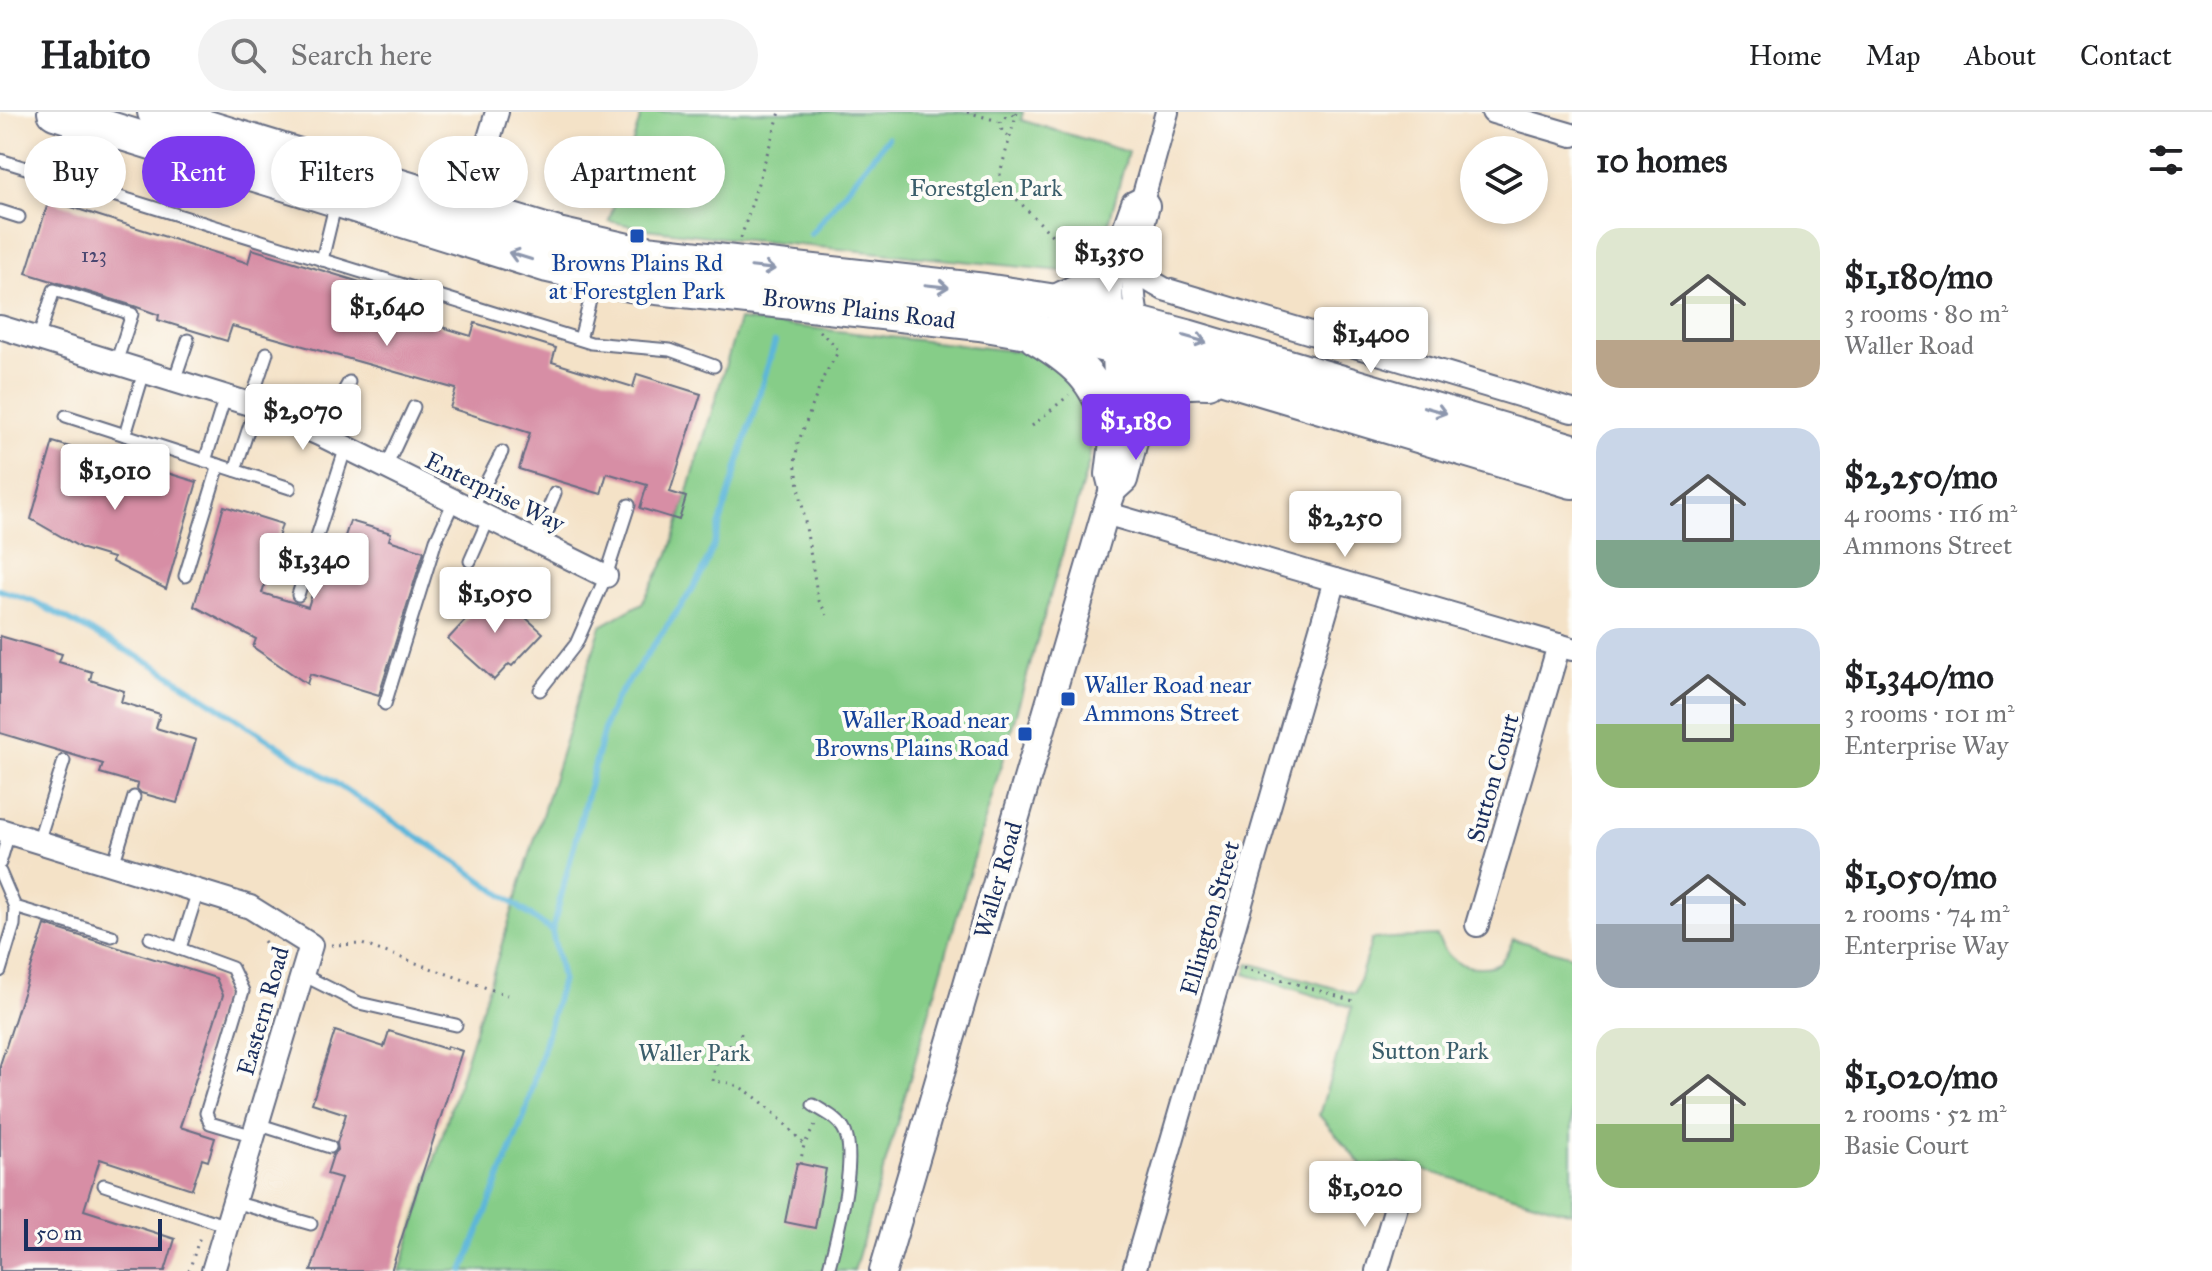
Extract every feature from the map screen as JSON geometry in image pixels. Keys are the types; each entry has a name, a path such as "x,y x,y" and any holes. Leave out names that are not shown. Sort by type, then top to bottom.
{"main road":[{"name":"Browns Plains Road","path":"155,112 203,120 464,222 548,265 630,284 1022,329 1127,335 1572,451"},
{"name":"Browns Plains Road","path":"65,115 271,180"},
{"name":"Browns Plains Road","path":"379,208 558,235 628,251 985,291 1056,302 1240,382 1572,481"},
{"path":"1056,302 1091,285 1109,266"},
{"path":"1022,329 1067,355 1089,379 1104,401 1114,436"},
{"path":"1142,405 1157,390 1171,382 1240,382"}],"street":[{"path":"464,222 497,112"},
{"path":"1127,335 1110,287 1109,266 1133,203 1143,198 1167,112"},
{"path":"1493,112 1572,135"},
{"path":"1109,266 1183,295 1572,411"},
{"name":"Enterprise Way","path":"0,327 253,405 346,447 606,576"},
{"name":"Waller Road","path":"1109,501 1124,480 1142,405 1127,335"},
{"name":"Waller Road","path":"883,1271 1109,501 1109,474 1127,335"},
{"path":"1109,501 1335,580 1565,647"},
{"name":"Ellington Street","path":"1134,1271 1335,580"},
{"name":"Sutton Court","path":"1477,925 1565,647"},
{"name":"Eastern Road","path":"4,831 250,907 311,945 234,1202 216,1222 213,1271"},
{"path":"1377,1271 1398,1200"}],"lane":[{"path":"62,136 65,115"},
{"path":"0,160 24,167"},
{"path":"126,199 591,343 670,350 714,366"},
{"path":"322,260 334,208"},
{"path":"0,211 19,217"},
{"path":"580,339 596,276"},
{"path":"38,339 54,290 132,314 116,363"},
{"path":"174,381 188,340"},
{"path":"235,470 267,353"},
{"path":"125,435 144,372"},
{"path":"319,434 349,382"},
{"path":"205,461 225,397"},
{"path":"386,467 414,407"},
{"path":"66,416 290,488"},
{"path":"298,595 346,447"},
{"path":"385,704 436,540 472,509 502,452"},
{"path":"185,576 219,465"},
{"path":"535,540 555,493"},
{"path":"540,690 576,644 606,576 629,505"},
{"path":"470,561 472,509"},
{"path":"38,842 64,761"},
{"path":"113,865 134,797"},
{"path":"0,863 4,831"},
{"path":"0,872 15,907 14,925 0,971"},
{"path":"180,948 198,891"},
{"path":"15,907 112,936"},
{"path":"150,938 232,968 243,991 206,1113 210,1123 330,1147"},
{"path":"303,975 359,1003 456,1025"},
{"path":"818,1108 843,1127 849,1142 844,1206 828,1271"},
{"path":"104,1185 216,1222"},
{"path":"234,1202 311,1224"}],"path":[{"path":"740,242 780,112"},
{"path":"967,112 1000,121"},
{"path":"1000,121 1016,113 1000,173 1001,183 1072,253 1109,266"},
{"path":"1000,121 1002,131 1010,137"},
{"path":"814,324 838,352 824,376 798,443 795,462 818,599 827,615"},
{"path":"1032,426 1060,402"},
{"path":"253,934 266,943 273,953 279,980"},
{"path":"311,945 362,944 507,995"},
{"path":"1224,963 1357,1002"},
{"path":"741,1033 740,1038 726,1047 714,1067 713,1081 733,1084 759,1101 804,1145"},
{"path":"800,1164 818,1108"},
{"path":"189,1271 216,1222"}],"green space":[{"name":"Forestglen Park","path":"642,112 1023,112 1021,120 1128,152 1106,234 1092,264 1072,272 716,237 645,229 609,221 613,208 725,208 725,136 635,136"},
{"name":"Waller Park","path":"739,320 1022,352 1064,365 1091,408 1093,427 1089,462 854,1271 400,1271 601,626 642,603 670,552"},
{"name":"Sutton Park","path":"1437,936 1444,950 1466,966 1498,963 1513,939 1572,956 1572,1213 1400,1163 1383,1165 1368,1172 1319,1115 1352,1007 1245,974 1249,963 1355,994 1372,939"}],"building":[{"path":"46,208 74,208 248,263 252,249 399,294 393,312 471,336 475,323 556,348 552,362 633,387 637,374 701,394 670,492 686,497 679,520 640,508 647,485 607,473 601,494 519,469 530,433 450,408 456,389 232,326 227,341 158,320 159,315 134,306 26,273"},
{"path":"53,442 110,459 103,482 133,491 141,465 197,482 166,589 112,562 113,558 83,549 31,519"},
{"path":"224,506 282,524 262,593 308,607 320,569 333,573 350,521 391,533 389,540 424,551 379,695 310,674 307,684 253,647 256,639 194,606"},
{"path":"488,590 494,596 498,593 543,633 494,680 448,639 474,611 471,608"},
{"path":"0,636 62,654 59,662 92,672 90,680 124,691 121,702 160,714 156,728 196,740 177,803 141,793 137,789 138,784 100,773 103,764 0,733"},
{"path":"45,925 216,978 223,995 180,1127 215,1138 208,1161 202,1159 192,1189 100,1159 84,1210 175,1239 165,1271 0,1271 0,1065"},
{"path":"335,1031 384,1047 389,1031 462,1051 391,1271 311,1271 341,1178 327,1174 333,1155 338,1150 337,1143 346,1114 312,1103"},
{"path":"797,1163 826,1169 815,1228 785,1222"}],"waterway":[{"path":"811,234 888,138"},
{"path":"552,931 606,721 616,699 702,573 713,547 775,342"},
{"path":"0,590 33,601 156,666 459,864 552,931 562,979 525,1114 463,1271"}],"place":[{"name":"Browns Plains Rd at Forestglen Park","path":"637,236"},
{"name":"Waller Road near Ammons Street","path":"1068,699"},
{"name":"Waller Road near Browns Plains Road","path":"1025,734"}]}
